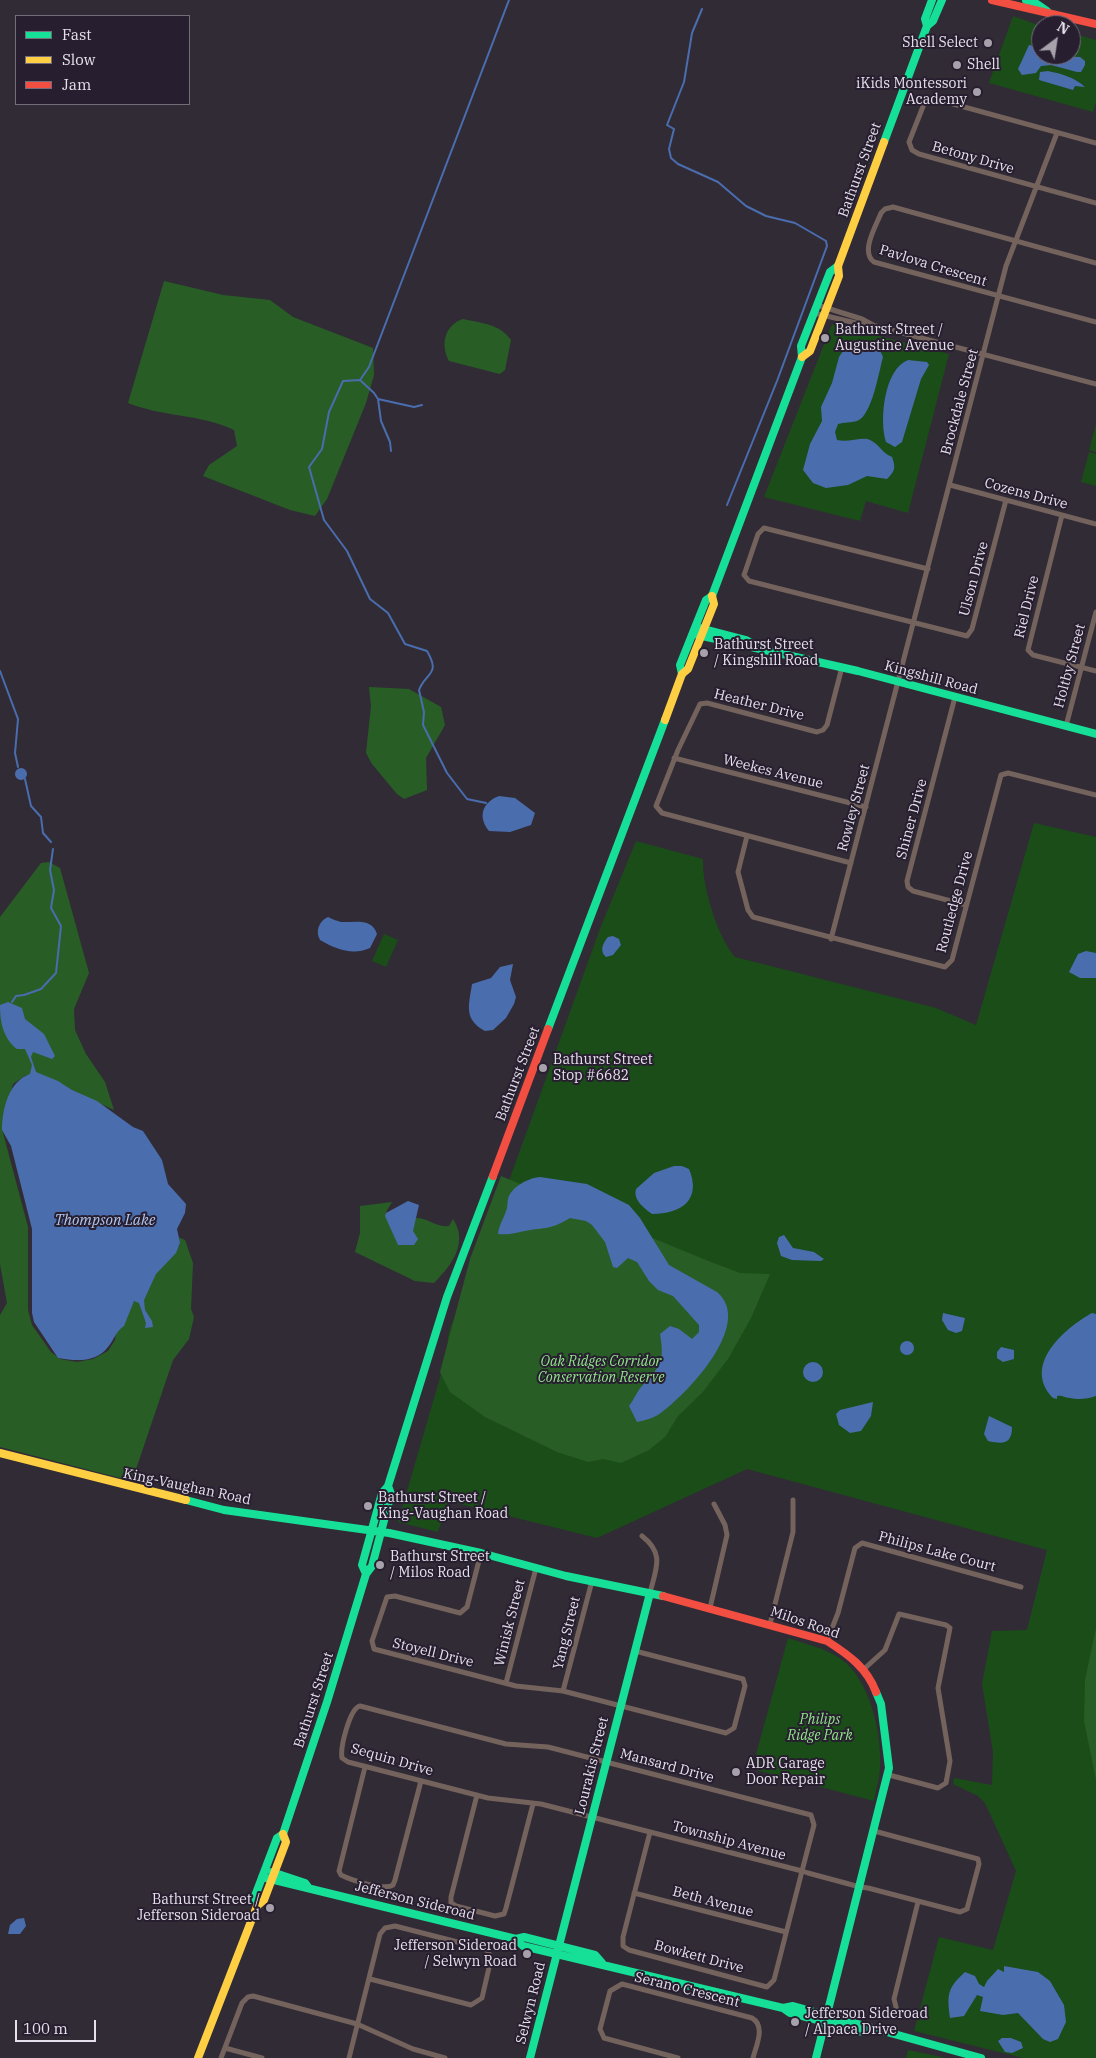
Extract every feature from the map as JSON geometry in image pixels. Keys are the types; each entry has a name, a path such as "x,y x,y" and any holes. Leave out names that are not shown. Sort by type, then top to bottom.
{"street":[{"name":"Bathurst Street","path":"802,357 810,351 839,276 838,266 926,26 925,19 932,0"},
{"name":"Bathurst Street","path":"926,26 933,21 942,0"},
{"path":"992,0 1096,24"},
{"path":"1026,0 1034,2 1047,12"},
{"name":"Betony Drive","path":"1057,133 935,99 926,102 909,142 914,153 1096,203"},
{"path":"1057,133 1096,143"},
{"name":"Brockdale Street","path":"898,682 998,297 1015,242 1057,133"},
{"name":"Pavlova Crescent","path":"1096,263 890,207 881,213 867,249 869,257 874,262 1096,322"},
{"name":"Bathurst Street","path":"366,1574 362,1565 382,1493 388,1486 447,1297 682,674 680,665 714,604 712,596 802,357 801,346 830,272 838,266"},
{"path":"817,304 825,311 876,326 1096,384"},
{"path":"814,313 825,311"},
{"name":"Cozens Drive","path":"950,485 1096,524"},
{"name":"Ulson Drive","path":"928,569 764,528 758,534 744,572 749,581 964,637 971,633 1006,500"},
{"name":"Riel Drive","path":"1062,515 1028,650 1033,655 1082,668"},
{"name":"Holtby Street","path":"1066,726 1096,612"},
{"name":"Kingshill Road","path":"698,631 746,640 759,648 1096,734"},
{"name":"Heather Drive","path":"842,668 827,725 823,730 817,732 702,703 695,712 656,802 658,811 851,862"},
{"path":"1082,668 1096,671"},
{"name":"Rowley Street","path":"831,939 898,682"},
{"name":"Shiner Drive","path":"955,697 908,880 908,887 913,891 966,905"},
{"name":"Weekes Avenue","path":"674,758 866,807"},
{"name":"Routledge Drive","path":"747,836 738,872 749,913 756,919 945,967 952,960 998,783 1003,773 1008,772 1096,795"},
{"name":"King-Vaughan Road","path":"0,1453 224,1510 382,1533"},
{"name":"Bathurst Street","path":"198,2058 257,1906 264,1900 286,1842 284,1834 366,1574 372,1566 382,1533 391,1494 388,1486"},
{"path":"770,1624 794,1532 793,1500"},
{"path":"710,1608 727,1535 725,1525 714,1504"},
{"name":"Milos Road","path":"382,1533 481,1553 592,1581 650,1592 770,1624 827,1641 852,1657 864,1669 874,1684 881,1704 888,1748 889,1775 816,2058"},
{"path":"642,1536 657,1552 650,1592"},
{"name":"Philips Lake Court","path":"827,1641 838,1613 855,1548 862,1543 1021,1587"},
{"name":"Stoyell Drive","path":"481,1553 464,1612 460,1613 390,1596 384,1600 372,1645 378,1651 506,1684 563,1691 726,1733 734,1728 745,1686 743,1679 635,1651"},
{"name":"Winisk Street","path":"506,1684 536,1568"},
{"name":"Yang Street","path":"563,1691 592,1581"},
{"name":"Lourakis Street","path":"556,1954 650,1592"},
{"path":"864,1669 886,1650 899,1614 946,1625 950,1628 938,1688 950,1761 947,1780 942,1787 938,1788 889,1775"},
{"name":"Sequin Drive","path":"592,1817 533,1804 477,1795 421,1781 344,1760 341,1754 352,1712 356,1707 360,1706 506,1744 548,1747 606,1762"},
{"name":"Mansard Drive","path":"606,1762 811,1815 814,1825 802,1872"},
{"path":"366,1767 340,1871 341,1875 347,1878 376,1886 385,1888 393,1885 421,1781"},
{"path":"477,1795 450,1897 452,1903 456,1906 495,1916 504,1914 533,1804"},
{"name":"Township Avenue","path":"592,1817 918,1902 964,1912 969,1905 980,1864 978,1859 874,1831"},
{"name":"Bowkett Drive","path":"650,1832 623,1937 626,1949 767,1987 774,1980 802,1872"},
{"name":"Bathurst Street","path":"257,1906 255,1896 277,1838 284,1834"},
{"name":"Jefferson Sideroad","path":"264,1873 305,1883 308,1887 516,1939 524,1937 595,1955 602,1963"},
{"name":"Beth Avenue","path":"634,1893 786,1932"},
{"path":"898,2015 894,1999 918,1902"},
{"path":"349,2058 380,1934 383,1929 390,1926 481,1948 488,1951 491,1959 482,1998 471,2005 370,1979"},
{"name":"Jefferson Sideroad","path":"516,1939 523,1946 592,1964 602,1963 783,2008 790,2013 826,2019 862,2032 874,2030 981,2058"},
{"name":"Selwyn Road","path":"530,2058 556,1954"},
{"name":"Serano Crescent","path":"678,2058 604,2038 600,2029 610,1991 614,1987 622,1984 756,2020 760,2028 753,2058"},
{"path":"220,2058 242,2004 248,1997 358,2024 413,2049 445,2058"},
{"path":"224,2048 262,2058"}],"green space":[{"path":"1013,16 1031,22 1031,65 1081,65 1081,36 1096,40 1096,102 1093,112 989,83"},
{"path":"164,281 223,295 270,300 293,317 373,348 374,375 366,403 327,499 315,516 290,510 203,476 209,465 237,446 234,430 208,421 141,408 128,403"},
{"path":"463,319 496,327 511,340 505,370 500,374 449,361 445,348 448,330"},
{"path":"832,324 949,354 908,513 866,501 860,521 764,497"},
{"path":"1096,424 1096,452 1089,450"},
{"path":"1089,452 1096,454 1096,486 1081,482"},
{"path":"369,687 409,689 441,707 445,725 426,758 427,790 404,799 397,794 372,764 366,753 371,706"},
{"name":"Oak Ridges Corridor Conservation Reserve","path":"1034,823 1096,837 1096,2058 1023,2058 914,2031 939,1937 993,1950 1016,1871 985,1803 978,1796 953,1784 954,1778 992,1785 993,1752 982,1684 992,1631 1027,1630 1047,1550 747,1469 597,1538 448,1501 438,1532 398,1522 448,1350 451,1325 471,1286 601,926 636,841 703,859 705,883 712,910 722,937 735,957 936,1008 976,1025"},
{"path":"49,862 60,868 89,973 74,1009 75,1030 86,1054 105,1082 114,1110 44,1078 26,1075 13,1084 2,1129 28,1227 28,1310 32,1325 51,1352 60,1359 77,1362 93,1359 108,1351 115,1340 117,1326 130,1304 145,1294 153,1274 175,1254 180,1244 178,1237 185,1240 193,1263 191,1309 194,1317 189,1339 173,1360 132,1481 0,1447 0,1315 7,1303 0,1264 0,917 41,863"},
{"path":"384,934 398,940 386,967 372,961"},
{"name":"Oak Ridges Corridor Conservation Reserve","path":"501,1176 740,1273 770,1274 751,1318 728,1359 702,1393 678,1416 665,1437 649,1450 621,1463 603,1459 588,1462 557,1452 485,1417 450,1392 440,1372 470,1259"},
{"path":"392,1202 386,1212 388,1216 413,1221 416,1218 420,1218 445,1226 449,1226 453,1219 457,1228 459,1245 452,1262 434,1283 415,1281 355,1252 360,1233 360,1206"},
{"path":"1096,1628 1096,1780 1084,1721 1085,1680"},
{"name":"Philips Ridge Park","path":"788,1638 828,1652 841,1659 851,1668 867,1693 876,1723 880,1753 879,1779 874,1801 752,1769"},
{"path":"908,2050 947,2058 906,2058"}],"water":[{"path":"1029,45 1031,45 1031,65 1051,65 1041,66 1036,73 1022,75 1018,69"},
{"path":"1081,58 1085,61 1085,65 1081,72 1051,65 1081,65"},
{"path":"1048,71 1068,76 1085,87 1075,86 1073,90 1039,80 1040,72"},
{"path":"862,344 875,346 880,350 883,357 877,382 871,402 862,417 857,421 838,424 835,432 837,440 870,440 892,457 894,469 887,479 867,476 848,485 826,488 813,483 803,470 810,444 822,421 821,407 832,383 839,357 843,351"},
{"path":"908,360 927,362 929,365 921,379 902,442 895,447 886,442 884,433 885,396 893,374 900,365"},
{"path":"19,768 23,768 27,774 23,780 19,780 15,776 15,772"},
{"path":"499,796 515,798 535,813 531,825 510,832 489,831 483,820 483,810 489,802"},
{"path":"328,917 341,922 362,922 371,925 377,934 370,948 350,951 332,946 320,940 319,927 322,921"},
{"path":"613,936 619,939 621,945 613,955 606,957 602,950 603,944 608,937"},
{"path":"1086,951 1096,953 1096,978 1080,978 1069,972 1078,954"},
{"path":"513,964 510,980 516,997 514,1004 506,1018 493,1030 485,1031 473,1022 470,1016 469,1005 472,984 491,978 500,967"},
{"name":"Thompson Lake","path":"8,1002 22,1008 25,1019 44,1034 55,1056 52,1059 33,1052 31,1057 36,1072 97,1101 133,1127 143,1131 162,1160 168,1184 186,1204 185,1213 177,1229 180,1243 176,1253 156,1274 144,1300 145,1310 152,1321 153,1327 145,1328 146,1323 139,1303 134,1301 124,1326 110,1344 98,1356 85,1360 58,1358 34,1322 32,1313 32,1229 11,1146 2,1130 3,1113 8,1097 17,1083 30,1074 32,1065 25,1049 17,1049 5,1035 0,1005"},
{"path":"674,1166 682,1166 689,1169 693,1189 691,1197 680,1208 652,1214 636,1197 636,1189 654,1173"},
{"path":"540,1177 587,1184 629,1205 640,1218 669,1265 717,1292 726,1305 728,1321 723,1338 714,1356 674,1402 659,1414 647,1420 637,1422 629,1406 640,1388 660,1363 662,1352 660,1334 670,1326 679,1329 692,1339 699,1332 699,1325 673,1296 658,1290 649,1281 637,1262 628,1258 617,1268 613,1267 605,1242 592,1225 586,1221 570,1218 548,1228 512,1234 498,1234 507,1210 510,1195 516,1187 525,1181"},
{"path":"408,1201 419,1205 413,1231 418,1239 414,1245 398,1245 385,1216 386,1213"},
{"path":"784,1235 793,1248 814,1252 824,1259 821,1261 792,1260 781,1256 777,1243 779,1237"},
{"path":"943,1313 965,1318 962,1331 956,1333 948,1330 942,1320"},
{"path":"1092,1313 1096,1314 1096,1396 1080,1399 1059,1396 1057,1396 1057,1399 1053,1398 1045,1386 1042,1373 1044,1361 1059,1338"},
{"path":"907,1341 912,1343 914,1348 912,1353 907,1355 902,1353 900,1348 902,1343"},
{"path":"1001,1347 1014,1350 1014,1359 1003,1362 997,1358 997,1352"},
{"path":"809,1362 817,1362 823,1368 823,1376 817,1382 809,1382 803,1376 803,1368"},
{"path":"873,1402 871,1416 861,1431 850,1433 839,1425 836,1414 840,1410"},
{"path":"989,1416 1012,1427 1012,1433 1008,1440 1002,1443 988,1441 984,1434"},
{"path":"24,1918 26,1926 20,1934 8,1934 10,1925 17,1919"},
{"path":"1004,1966 1038,1972 1050,1981 1064,2005 1066,2022 1058,2039 1050,2042 1043,2039 1018,2013 1003,2015 980,2011 983,1997 977,1995 964,2016 950,2018 950,1992 965,1972 975,1976 979,1984 984,1987 998,1969 1004,1972"},
{"path":"1002,2038 1011,2038 1021,2042 1023,2048 1012,2053 1005,2052 998,2041"}],"waterway":[{"path":"360,380 369,367 509,0"},
{"path":"702,9 692,33 684,82 667,125 674,129 669,149 671,158 678,164 718,182 746,206 766,216 795,223 826,241 827,246 777,381 727,505"},
{"path":"391,451 390,442 381,421 378,399 374,393 360,380 343,381 329,412 322,449 309,467 324,520 347,551 370,599 388,613 405,644 427,651 433,665 431,673 419,690 424,712 423,725 447,773 467,799 486,803"},
{"path":"378,399 414,407 422,405"},
{"path":"0,671 18,719 15,753 18,767"},
{"path":"25,779 31,806 41,817 43,833 51,842"},
{"path":"12,1002 16,996 41,989 56,973 61,926 51,908 54,890 50,870 53,849"}],"traffic: fast":[{"path":"884,142 927,26 925,19 932,0"},
{"path":"927,26 933,21 942,0"},
{"path":"1026,0 1034,2 1047,11"},
{"path":"682,674 680,665 706,600 712,596 802,357 801,346 830,272 838,266"},
{"path":"700,628 746,640 758,647"},
{"path":"698,635 858,671 1096,734"},
{"path":"548,1029 665,720"},
{"path":"366,1574 362,1565 382,1493 388,1486 447,1297 493,1176"},
{"path":"257,1906 255,1896 277,1838 283,1834 327,1702 366,1574 372,1566 391,1494 388,1486"},
{"path":"186,1500 224,1510 389,1533 481,1553 566,1576 663,1596"},
{"path":"530,2058 650,1593"},
{"path":"816,2058 889,1768 881,1704 876,1692"},
{"path":"272,1872 305,1883 308,1887"},
{"path":"262,1877 516,1939 523,1946 783,2008 790,2013 862,2032 874,2030"},
{"path":"516,1939 524,1937 595,1955 602,1963"},
{"path":"783,2008 793,2006 981,2058"}],"traffic: slow":[{"path":"802,357 810,351 839,276 838,266 884,142"},
{"path":"665,720 682,674 688,669 714,604 712,596"},
{"path":"0,1453 186,1500"},
{"path":"198,2058 257,1906 264,1900 286,1842 283,1834"}],"traffic: jam":[{"path":"992,0 1096,24"},
{"path":"493,1176 548,1029"},
{"path":"663,1596 827,1641 862,1669 876,1692"}],"place":[{"name":"Shell Select","path":"988,43"},
{"name":"Shell","path":"957,65"},
{"name":"iKids Montessori Academy","path":"977,92"},
{"name":"Bathurst Street / Augustine Avenue","path":"825,338"},
{"name":"Bathurst Street / Kingshill Road","path":"704,653"},
{"name":"Bathurst Street Stop #6682","path":"543,1068"},
{"name":"Bathurst Street / King-Vaughan Road","path":"368,1506"},
{"name":"Bathurst Street / Milos Road","path":"380,1565"},
{"name":"ADR Garage Door Repair","path":"736,1772"},
{"name":"Bathurst Street / Jefferson Sideroad","path":"270,1908"},
{"name":"Jefferson Sideroad / Selwyn Road","path":"527,1954"},
{"name":"Jefferson Sideroad / Alpaca Drive","path":"795,2022"}]}
